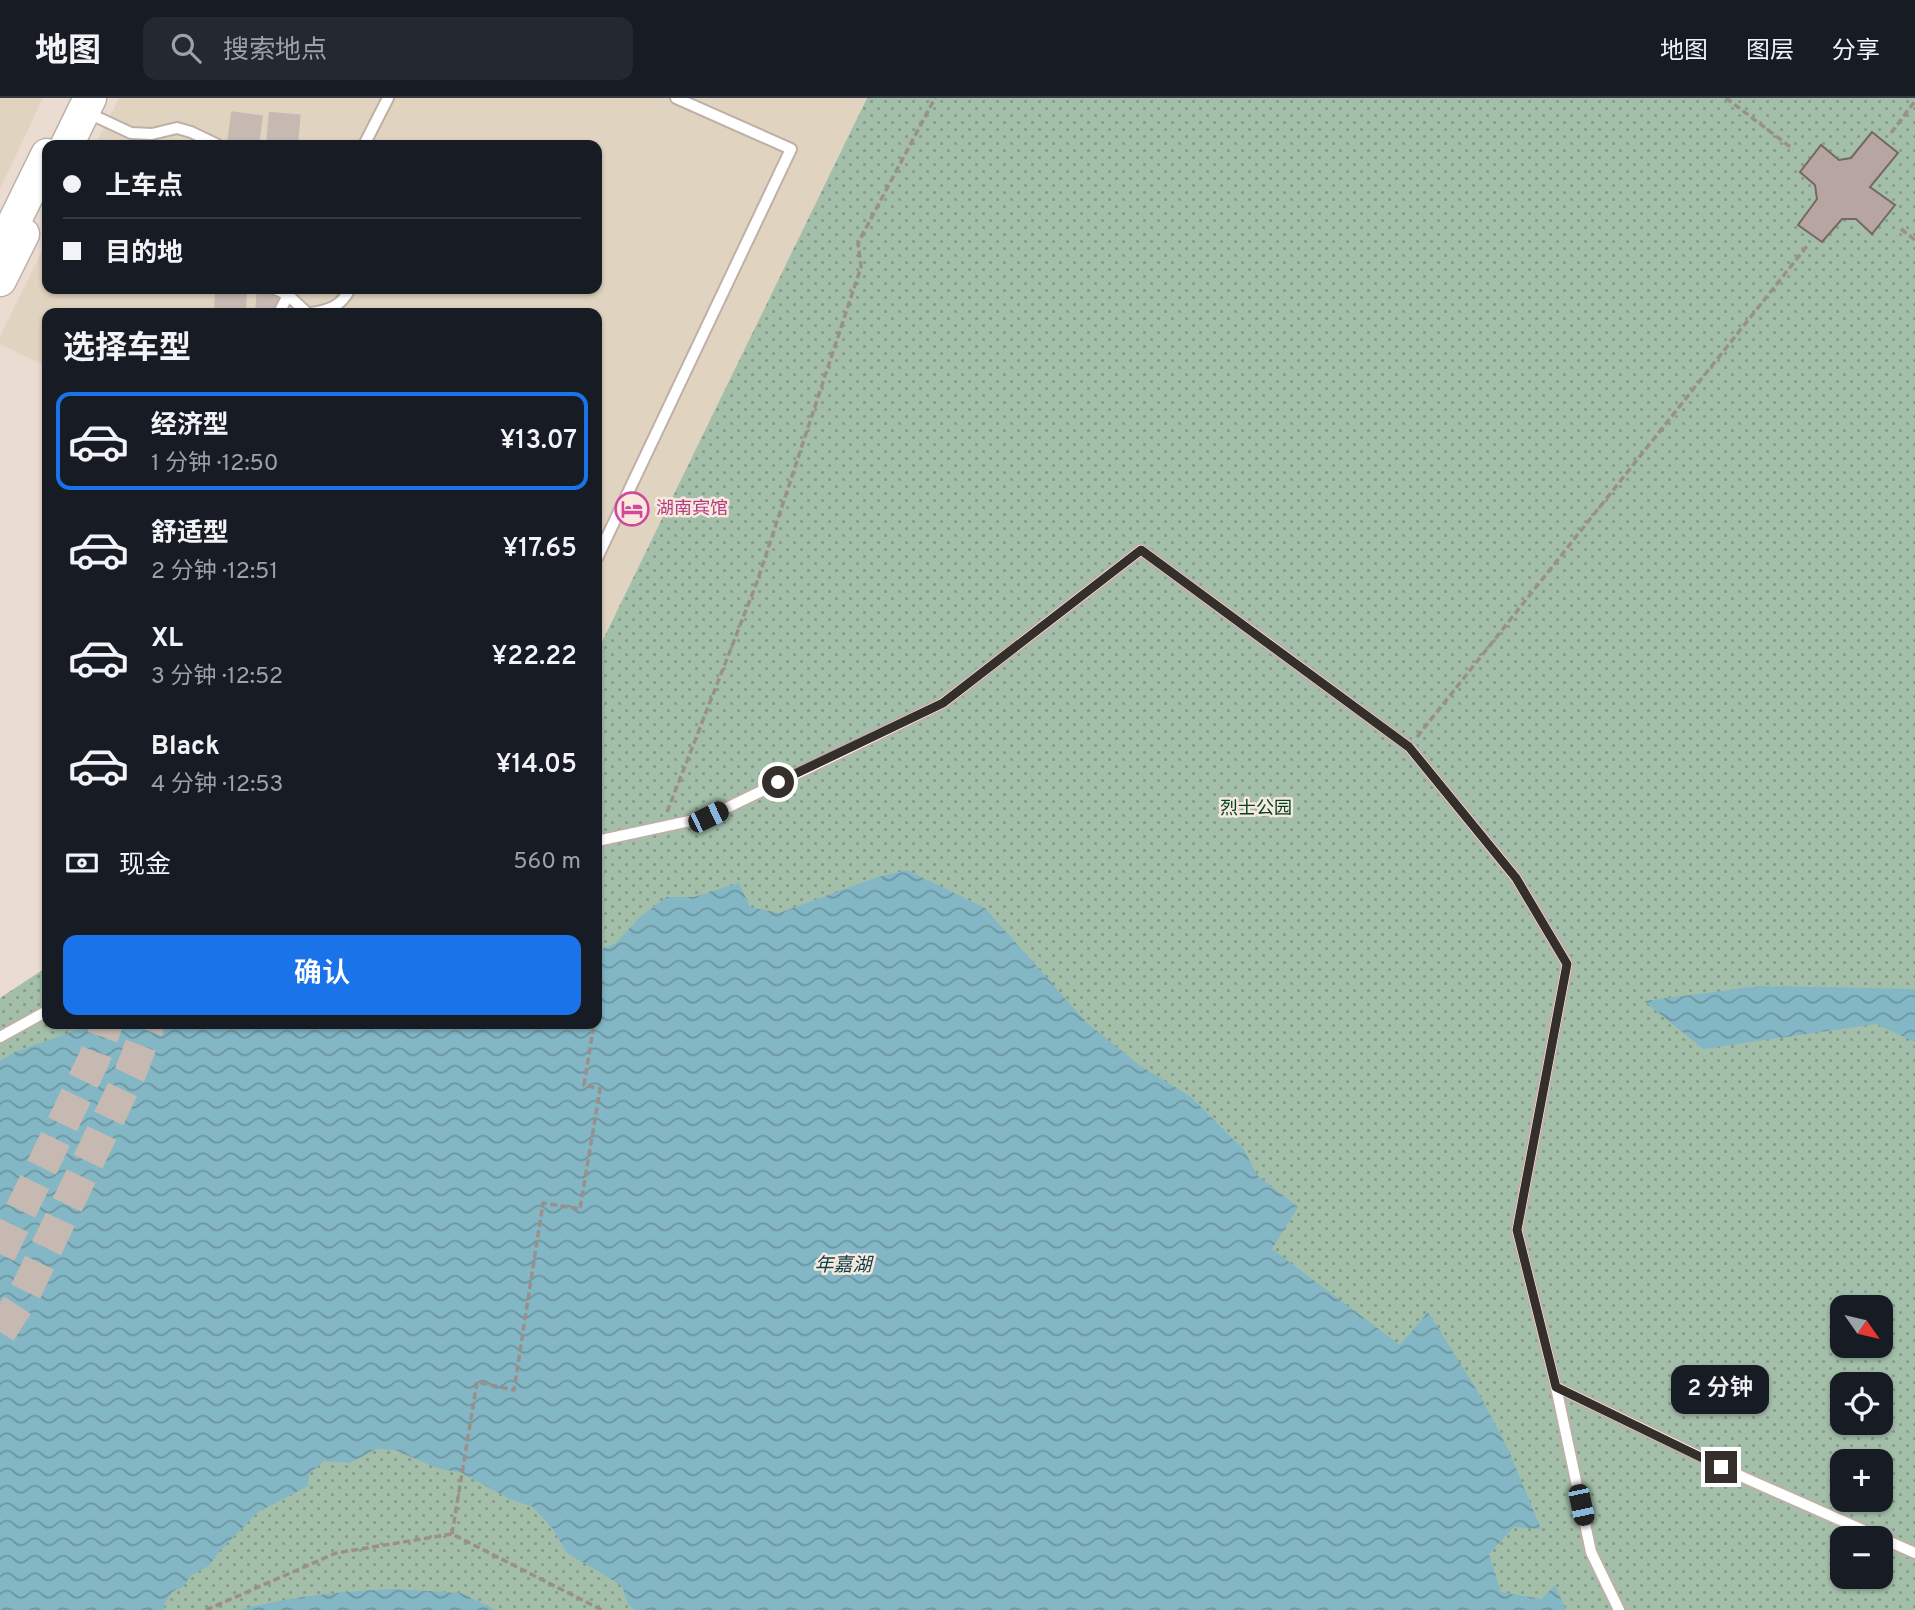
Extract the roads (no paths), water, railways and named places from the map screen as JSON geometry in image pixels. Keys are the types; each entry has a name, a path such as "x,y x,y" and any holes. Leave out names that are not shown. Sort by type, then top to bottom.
{"street":[{"path":"59,140 80,103"},
{"path":"0,251 42,172"},
{"path":"0,280 42,194"}],"lane":[{"path":"367,140 388,98"},
{"path":"602,547 791,149 676,98"},
{"path":"80,103 131,134 152,134 177,128 208,140"},
{"path":"292,294 304,308"},
{"path":"332,308 348,294"},
{"path":"602,840 708,817 943,703 1141,550 1409,747 1516,878 1567,964 1517,1230 1556,1387 1591,1552 1619,1610"},
{"path":"0,1037 42,1014"},
{"path":"1556,1387 1745,1478 1854,1526"},
{"path":"1893,1543 1915,1553"}],"water":[{"name":"年嘉湖","path":"907,870 985,908 1086,1022 1139,1065 1191,1097 1244,1150 1257,1175 1298,1207 1272,1249 1400,1345 1428,1312 1480,1395 1509,1451 1541,1529 1514,1527 1489,1554 1501,1592 1542,1599 1555,1585 1566,1610 634,1610 627,1602 622,1586 566,1552 553,1529 533,1507 512,1500 462,1473 437,1468 395,1450 376,1449 350,1463 324,1461 309,1474 308,1486 258,1512 217,1554 209,1566 191,1575 183,1587 172,1592 164,1604 165,1610 0,1610 0,1061 15,1052 80,1029 602,1029 602,949 616,943 640,917 667,897 694,897 739,883 750,907 779,913 878,877"},
{"path":"1760,986 1915,989 1915,1042 1876,1024 1703,1049 1644,1001"},
{"path":"392,1589 461,1593 496,1610 239,1610 315,1595"}],"tunnel":[{"path":"244,140 249,98"},
{"path":"282,140 286,98"},
{"path":"230,308 231,294"},
{"path":"271,308 273,294"},
{"path":"0,1254 94,1059 105,1029"},
{"path":"0,1332 24,1295 130,1074 147,1029"}],"place":[{"name":"湖南宾馆","path":"632,509"}],"park label":[{"name":"烈士公园","path":"1256,809"}]}
